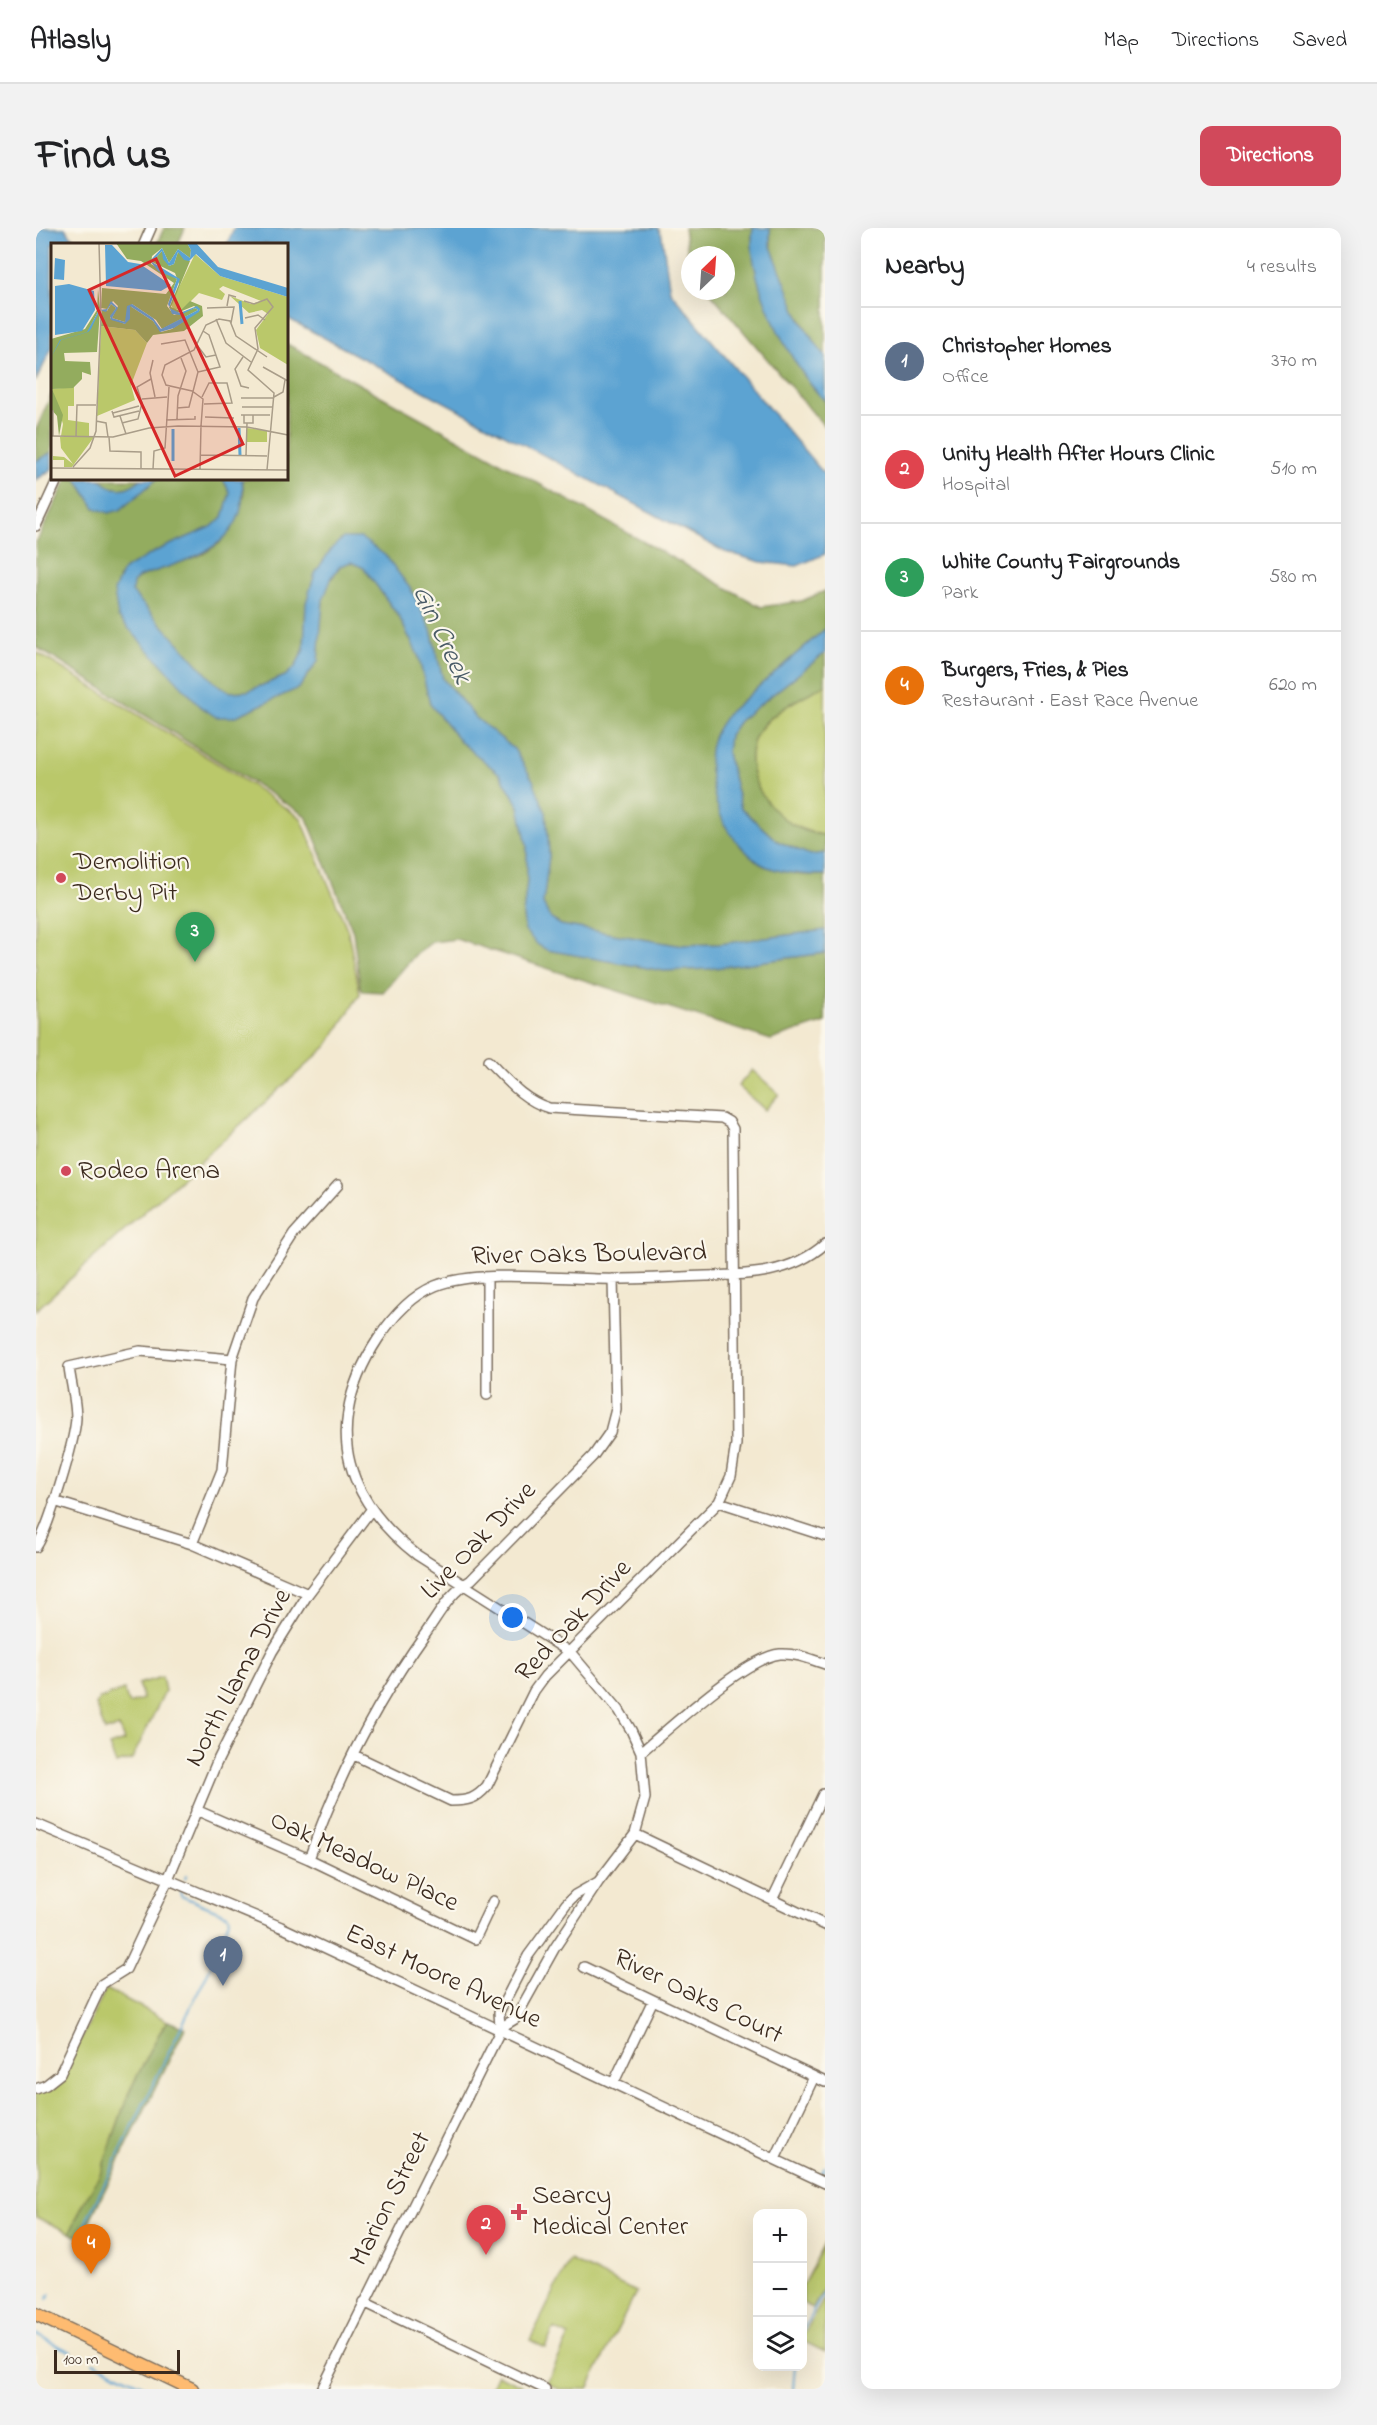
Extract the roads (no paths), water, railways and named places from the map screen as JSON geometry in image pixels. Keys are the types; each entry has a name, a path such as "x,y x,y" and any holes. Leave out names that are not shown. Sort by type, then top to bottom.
{"main road":[{"path":"36,2314 192,2389"}],"street":[{"path":"144,243 151,228"},
{"path":"36,526 57,482"},
{"path":"488,1061 523,1096 536,1104 549,1108 722,1118 729,1122 733,1129 736,1444 731,1476 719,1502 825,1536"},
{"path":"192,1544 222,1470 232,1359 248,1310 259,1286 294,1234 338,1185"},
{"name":"River Oaks Boulevard","path":"500,2028 515,2019 544,1965 599,1881 635,1834 645,1798 641,1752 619,1710 571,1653 417,1555 393,1536 371,1510 356,1482 348,1454 345,1428 349,1403 361,1373 392,1318 434,1287 457,1279 487,1277 613,1279 736,1275 779,1270 798,1263 825,1244"},
{"path":"487,1277 487,1395"},
{"name":"Live Oak Drive","path":"309,1859 322,1822 386,1692 456,1589 471,1580 593,1456 610,1432 616,1409 613,1279"},
{"path":"36,1547 54,1502 74,1435 76,1418 69,1367 140,1351 232,1359"},
{"path":"54,1502 192,1544 308,1594"},
{"name":"Red Oak Drive","path":"354,1755 451,1801 467,1802 478,1797 487,1786 534,1691 545,1676 571,1653 719,1502"},
{"name":"North Llama Drive","path":"36,2089 46,2085 60,2074 102,1984 126,1969 168,1879 216,1764 272,1652 308,1594 371,1510"},
{"path":"641,1752 747,1666 778,1654 799,1655 825,1664"},
{"path":"772,1900 823,1794"},
{"name":"Oak Meadow Place","path":"196,1810 309,1859 475,1939 493,1901"},
{"name":"East Moore Avenue","path":"36,1824 282,1927 825,2183"},
{"path":"635,1834 825,1925"},
{"name":"River Oaks Boulevard","path":"500,2028 500,2012 528,1956 540,1938 575,1895 599,1881"},
{"name":"River Oaks Court","path":"584,1967 825,2082"},
{"path":"614,2082 653,2000"},
{"name":"Marion Street","path":"321,2389 500,2028"},
{"path":"775,2159 814,2077"},
{"path":"364,2302 545,2389"}],"water":[{"path":"36,228 65,228 76,243 51,243 51,350 36,381"},
{"path":"234,228 658,228 662,236 670,291 825,475 825,554 797,566 761,562 725,552 288,319 288,243 227,243"},
{"path":"753,228 770,228 770,244 800,320 825,357 825,401 798,366 773,320 756,271 752,248"},
{"path":"51,453 51,470 36,480 36,461"},
{"path":"78,480 101,480 110,487 120,489 131,486 140,480 156,480 120,510 109,513 95,508"},
{"path":"224,480 242,480 242,502 237,520 227,535 197,556 139,577 133,583 132,592 214,682 230,692 248,691 285,676 295,667 304,649 306,603 315,573 332,548 343,538 361,538 386,556 412,591 431,630 443,679 475,717 514,749 533,780 546,813 549,856 543,904 551,919 561,925 677,945 720,944 825,930 825,953 707,969 664,971 547,950 538,945 525,931 523,915 527,882 527,845 519,806 501,775 461,742 430,704 418,655 399,617 364,568 351,562 340,566 332,577 323,600 318,661 299,688 234,717 216,717 201,707 118,617 114,591 123,570 158,550 211,527 223,517 230,493"},
{"path":"825,629 825,653 739,721 729,735 727,753 741,808 777,841 810,855 825,853 825,875 795,874 772,869 760,863 731,834 720,814 714,794 710,771 710,750 715,733 728,713"}],"waterway":[{"path":"79,2236 210,1968 229,1920 228,1915 181,1896 180,1890"},
{"path":"821,2174 825,2166"},
{"path":"807,2322 825,2291"},
{"path":"48,2298 50,2294"},
{"path":"36,2335 71,2352"},
{"path":"93,2362 148,2388"},
{"path":"793,2389 795,2371"}],"place":[{"name":"Demolition Derby Pit","path":"61,878"},
{"name":"White County Fairgrounds","path":"195,962"},
{"name":"Rodeo Arena","path":"66,1171"},
{"name":"Christopher Homes","path":"223,1986"},
{"name":"Searcy Medical Center","path":"519,2212"},
{"name":"Unity Health After Hours Clinic","path":"486,2255"},
{"name":"Burgers, Fries, & Pies","path":"91,2274"}],"water label":[{"name":"Gin Creek","path":"441,635"}]}
